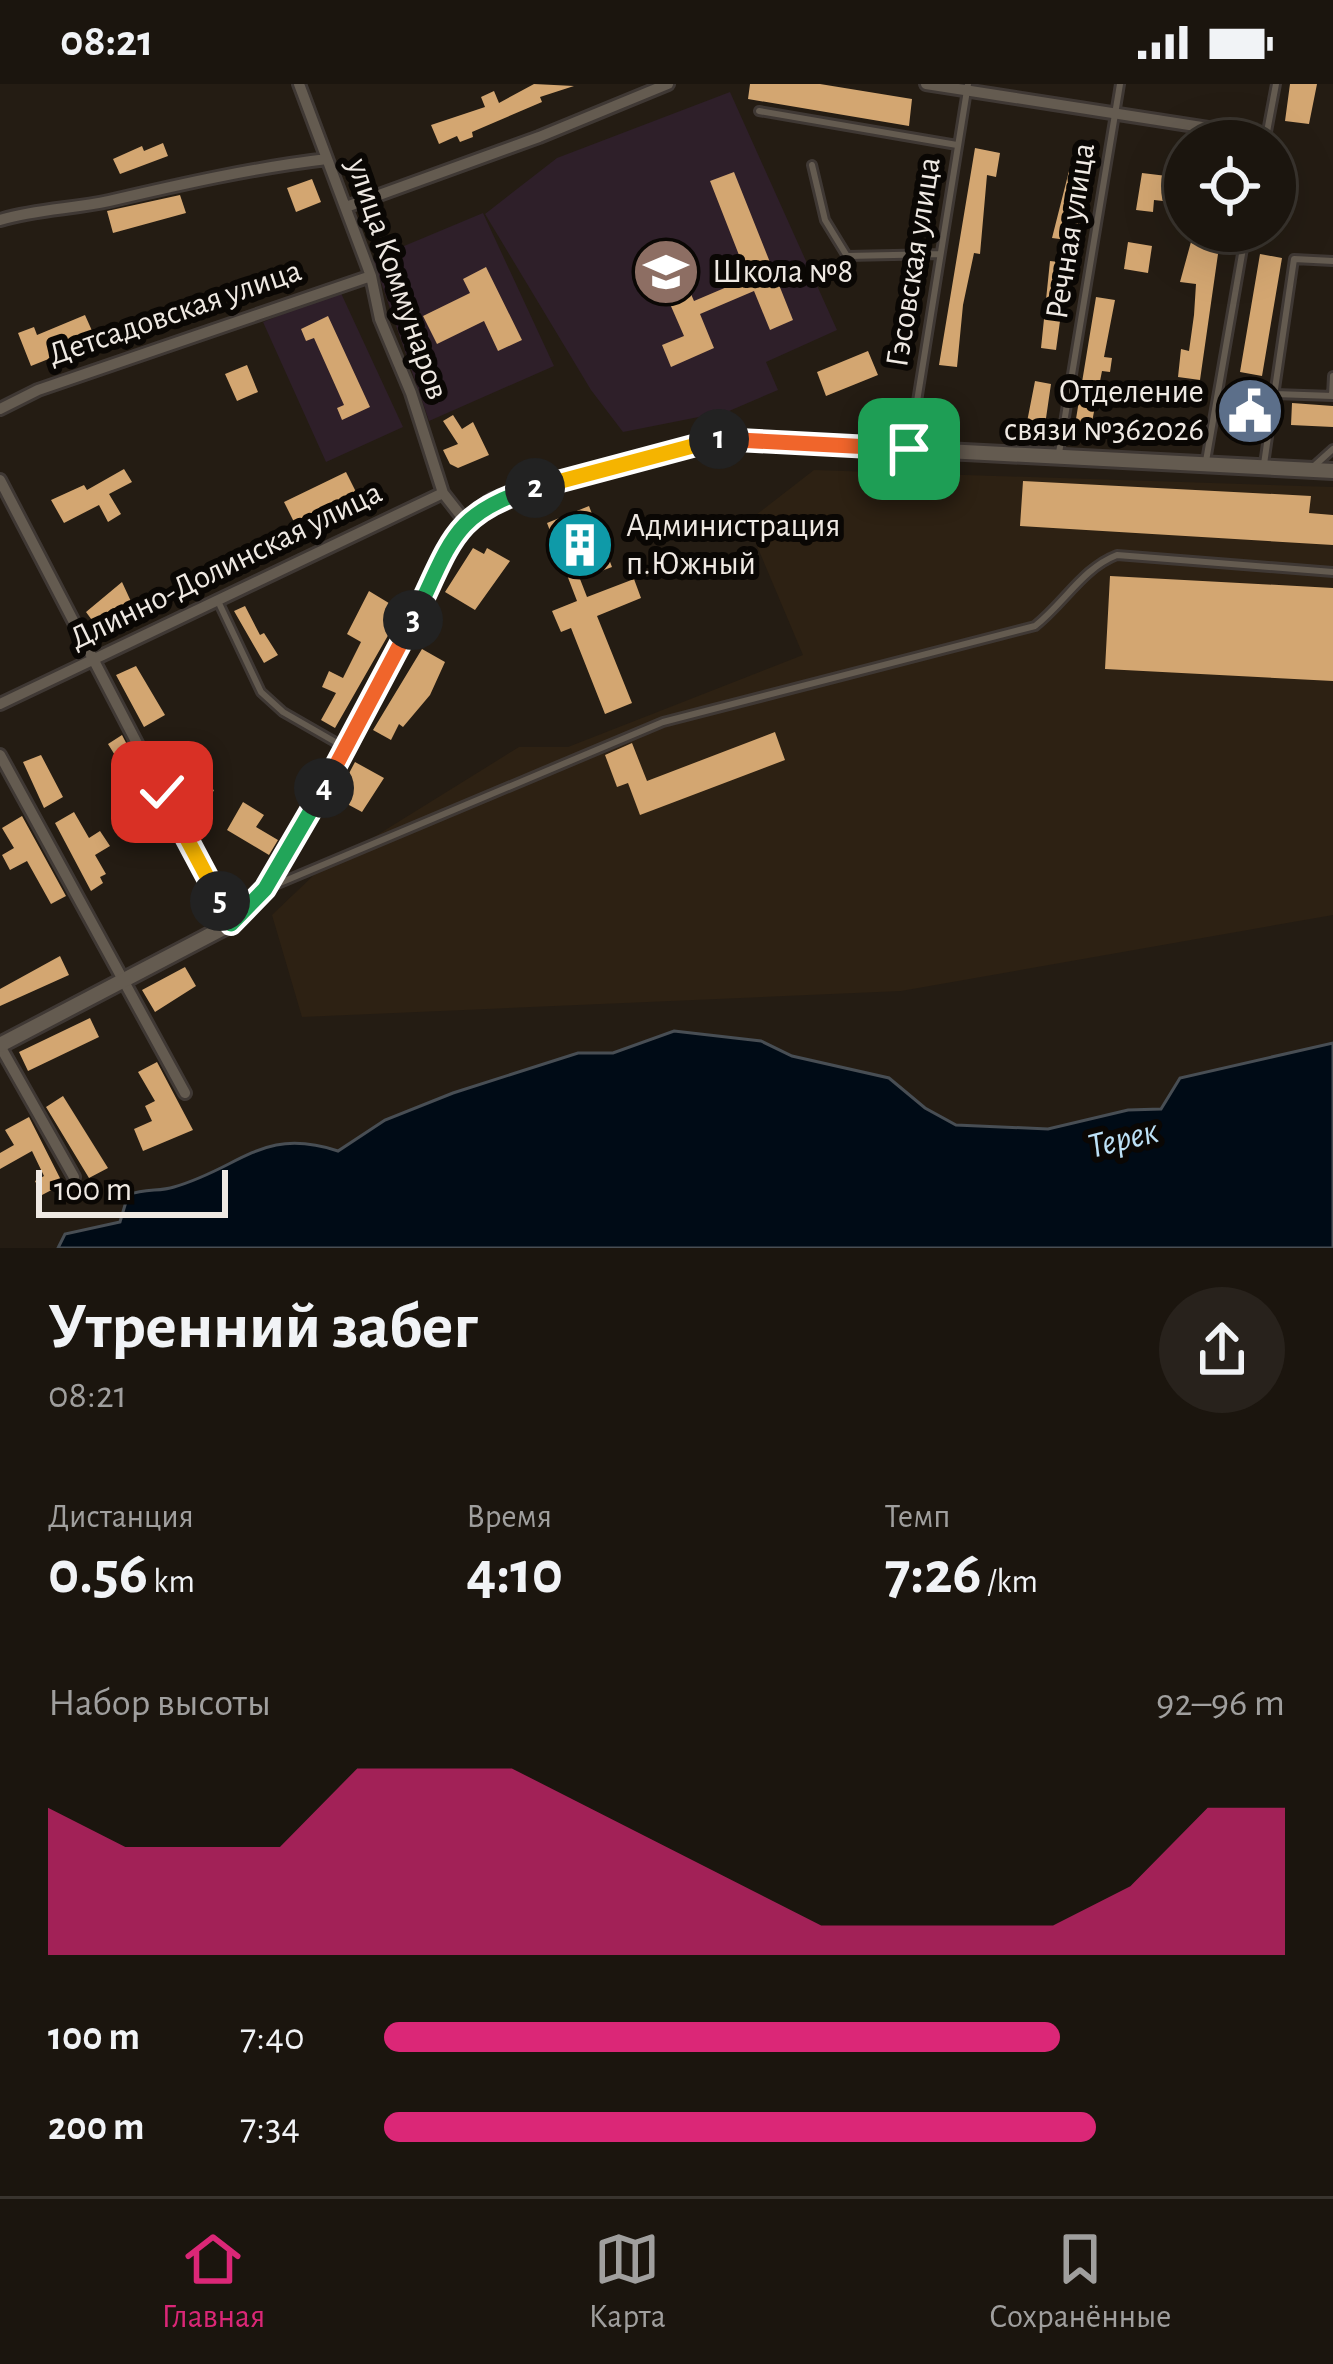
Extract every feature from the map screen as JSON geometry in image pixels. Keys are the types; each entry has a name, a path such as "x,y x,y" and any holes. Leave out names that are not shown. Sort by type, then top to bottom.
{"street":[{"name":"улица Коммунаров","path":"299,84 371,276 380,320 411,393 442,493"},
{"path":"346,207 668,84"},
{"path":"926,84 1164,121"},
{"path":"0,220 102,202 211,175 327,159"},
{"name":"Детсадовская улица","path":"0,409 38,389 371,276"},
{"path":"74,1178 0,1045 231,924 265,889 347,749 465,521 493,500 715,439 1333,471"},
{"path":"0,480 6,506 93,660 231,924"},
{"path":"442,493 465,521"},
{"name":"Длинно-Долинская улица","path":"0,704 442,493"},
{"path":"0,754 185,1093"}],"lane":[{"name":"Речная улица","path":"1058,457 1120,84"},
{"path":"1269,120 1276,84"},
{"name":"Гэсовская улица","path":"909,449 968,87"},
{"path":"759,111 957,145"},
{"path":"812,165 825,220 847,256 940,254"},
{"path":"1205,464 1242,252"},
{"path":"1264,467 1294,259 1333,261"},
{"path":"1275,394 1332,396 1333,376"},
{"path":"1311,470 1333,449"},
{"path":"265,889 663,722 1035,626 1070,597 1091,565 1117,555 1333,572"},
{"path":"217,598 261,692 283,712 347,749"}],"shaded area":[{"name":"Школа №8","path":"730,92 837,330 766,362 778,390 729,411 623,432 591,390 485,214 557,158"},
{"path":"483,213 554,366 429,421 373,259"},
{"path":"340,291 403,427 326,462 263,322"},
{"path":"814,470 1333,487 1333,915 901,991 302,1017 272,915 316,873 519,747 568,747 803,655 747,522"}],"water":[{"name":"Терек","path":"674,1031 761,1041 792,1056 889,1078 925,1108 956,1125 1048,1129 1128,1110 1161,1109 1180,1078 1333,1043 1333,1248 58,1248 65,1234 120,1222 128,1195 174,1187 270,1146 290,1143 338,1151 385,1120 453,1093 578,1053 613,1053"}],"building":[{"path":"534,84 574,86 540,97 542,102 472,132 473,137 460,142 457,136 439,144 431,125 485,107 481,97 494,91 499,103"},
{"path":"750,84 820,84 912,99 909,126 748,99"},
{"path":"1290,84 1317,84 1309,124 1285,120"},
{"path":"163,143 168,156 120,174 113,159"},
{"path":"975,148 1000,153 996,177 987,175 980,254 974,253 963,305 957,367 939,365"},
{"path":"1069,171 1086,174 1075,241 1052,238"},
{"path":"734,172 793,320 770,330 754,291 700,314 714,348 671,367 662,345 684,336 653,265 674,255 694,301 748,278 710,181"},
{"path":"1142,173 1164,176 1163,201 1154,200 1153,212 1136,210"},
{"path":"312,179 321,202 296,212 287,188"},
{"path":"180,195 186,213 113,233 107,211"},
{"path":"1128,242 1152,246 1148,273 1124,269"},
{"path":"1188,252 1218,252 1200,380 1178,377 1181,349 1189,351 1196,284 1180,282"},
{"path":"1260,254 1282,258 1262,376 1240,372"},
{"path":"1050,261 1068,263 1056,350 1041,348"},
{"path":"486,267 522,340 498,351 484,321 437,344 423,316 470,293 463,279"},
{"path":"1096,297 1115,300 1104,357 1112,358 1110,372 1102,371 1091,427 1075,425"},
{"path":"85,315 93,333 63,345 66,352 31,366 18,333 34,327 37,335"},
{"path":"328,316 370,407 342,420 337,408 344,405 314,338 306,341 301,329"},
{"path":"868,351 878,375 826,396 817,372"},
{"path":"247,365 258,392 237,401 225,374"},
{"path":"1035,381 1051,384 1045,425 1027,422"},
{"path":"1292,403 1333,406 1333,427 1291,425"},
{"path":"453,415 462,429 473,422 489,455 458,468 450,464 443,450 458,444 443,421"},
{"path":"124,469 132,482 109,494 121,514 108,522 99,505 64,523 51,500 84,485 87,490"},
{"path":"346,472 359,498 297,528 284,502"},
{"path":"1023,481 1311,496 1309,513 1333,515 1333,545 1020,526"},
{"path":"589,506 612,567 580,579 587,597 634,579 641,598 597,616 632,703 605,714 571,628 561,632 552,611 577,601 547,523"},
{"path":"473,548 484,554 487,548 510,561 475,610 445,592"},
{"path":"1110,576 1333,588 1333,681 1105,669"},
{"path":"122,582 134,608 97,627 86,612"},
{"path":"369,591 402,611 335,728 321,720 336,693 322,687 329,671 343,678 361,642 347,634"},
{"path":"245,606 260,635 264,633 278,655 264,663 234,611"},
{"path":"422,649 445,662 430,695 403,727 399,724 391,740 373,730"},
{"path":"136,666 165,715 144,727 116,675"},
{"path":"775,732 785,760 640,815 628,783 617,787 605,755 632,743 647,781"},
{"path":"122,735 174,835 160,843 145,822 154,818 108,744"},
{"path":"41,755 63,797 44,808 23,762"},
{"path":"355,762 384,778 362,812 336,798"},
{"path":"201,765 214,791 201,797 211,819 195,827 180,796 199,787 190,770"},
{"path":"243,802 264,815 256,827 278,840 269,855 227,830"},
{"path":"74,812 89,838 100,831 110,846 95,855 106,874 100,877 103,883 91,891 55,823"},
{"path":"22,816 66,896 51,904 27,861 10,870 2,855 14,848 2,828"},
{"path":"60,956 69,975 0,1006 0,989"},
{"path":"185,967 196,986 155,1012 142,990"},
{"path":"90,1018 99,1037 28,1071 19,1052"},
{"path":"157,1062 193,1130 143,1151 134,1129 152,1121 145,1106 155,1101 138,1072"},
{"path":"63,1096 108,1168 89,1178 46,1107"},
{"path":"29,1117 63,1184 42,1195 35,1181 44,1176 32,1151 0,1169 0,1153 14,1145 5,1130"}],"place":[{"name":"Школа №8","path":"666,272"},
{"name":"Отделение связи №362026","path":"1250,411"},
{"name":"Администрация п.Южный","path":"580,545"}],"route":[{"path":"162,792 231,924 265,889 347,749 451,545 465,521 480,508 493,500 715,439 909,449"}]}
